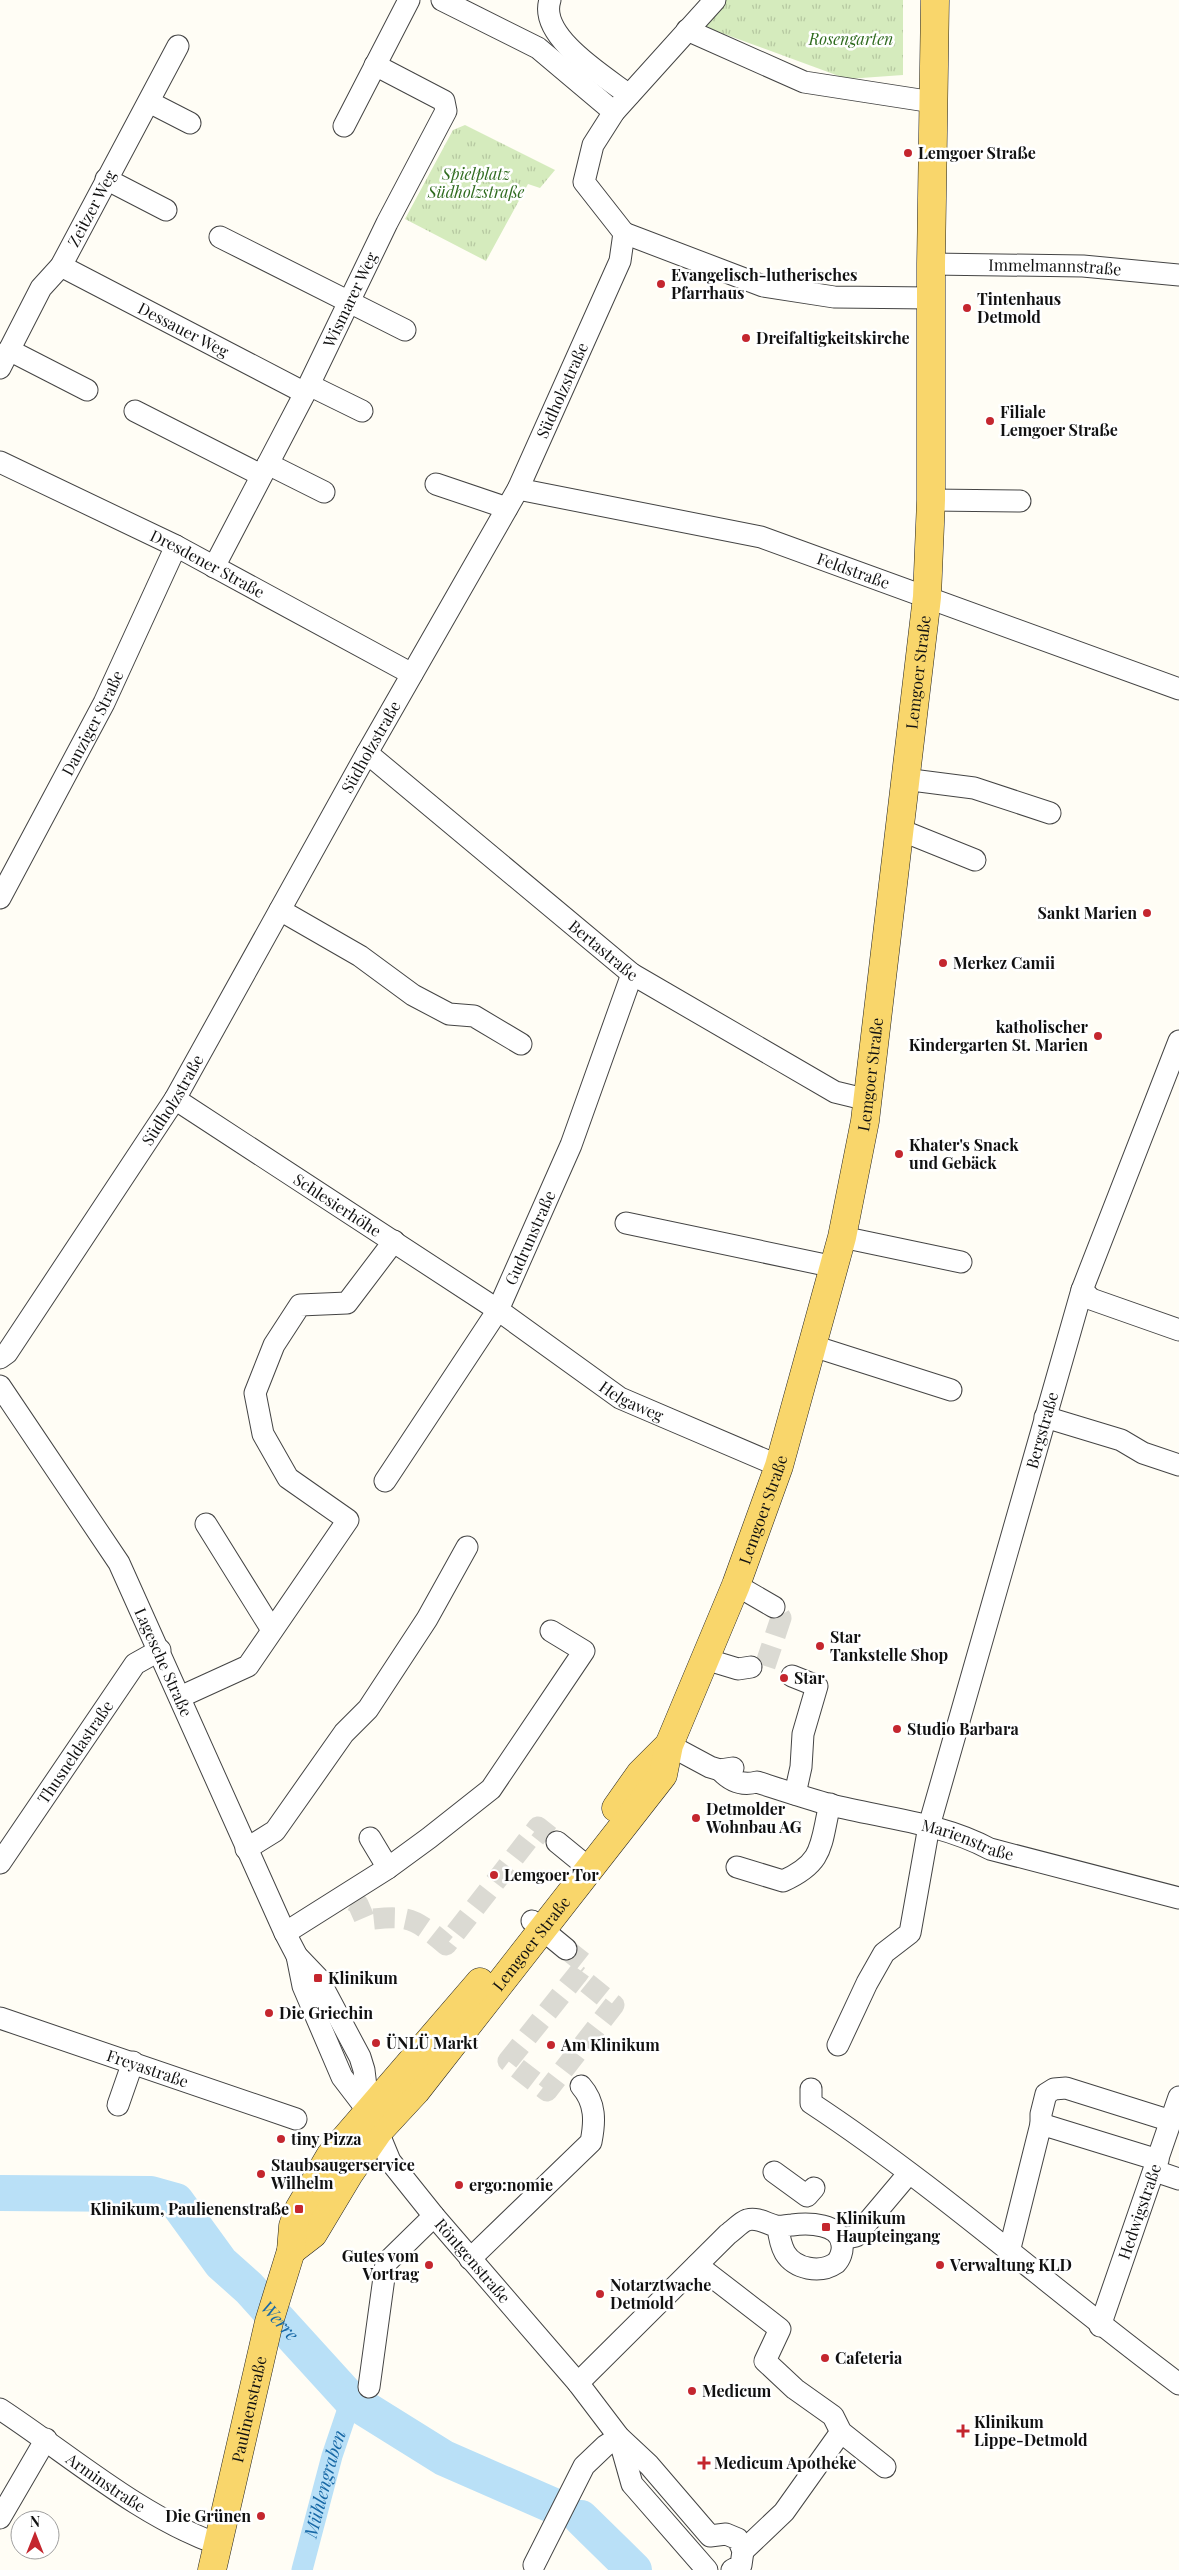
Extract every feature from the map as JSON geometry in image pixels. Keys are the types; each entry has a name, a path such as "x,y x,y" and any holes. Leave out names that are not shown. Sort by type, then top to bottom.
{"main road":[{"name":"Lemgoer Straße","path":"374,2122 537,1926 585,1864 640,1774 669,1745 736,1585 779,1466 835,1267 868,1100 898,829 927,597 931,500 931,264 935,0"},
{"name":"Paulinenstraße","path":"214,2557 273,2310 291,2251 293,2226 299,2209 330,2156 374,2122"}],"street":[{"path":"344,126 409,0"},
{"path":"442,0 538,48 614,112"},
{"path":"550,0 547,10 550,25 582,60 629,95"},
{"path":"714,0 614,112 593,145 584,182 624,233 763,286 834,297 931,298"},
{"path":"687,30 804,82 933,102"},
{"name":"Zeitzer Weg","path":"4,359 41,288 61,266 178,46"},
{"name":"Wismarer Weg","path":"214,567 307,389 387,223 446,111 444,101 375,65"},
{"path":"149,102 190,123"},
{"path":"106,179 166,210"},
{"name":"Südholzstraße","path":"0,1358 7,1353 175,1099 367,753 518,489 620,261 624,233"},
{"path":"220,237 405,330"},
{"name":"Immelmannstraße","path":"931,264 1083,266 1179,275"},
{"name":"Dessauer Weg","path":"61,266 307,389 362,411"},
{"path":"4,359 87,390"},
{"path":"135,412 265,470 324,492"},
{"name":"Dresdener Straße","path":"0,462 176,546 412,674"},
{"path":"436,484 507,508"},
{"name":"Feldstraße","path":"518,489 761,538 1179,689"},
{"path":"931,500 1020,501"},
{"name":"Danziger Straße","path":"0,898 104,703 176,546"},
{"name":"Bertastraße","path":"367,753 632,974 835,1092 868,1100"},
{"path":"904,779 974,788 1050,813"},
{"path":"898,829 975,860"},
{"path":"280,910 360,956 413,995 449,1014 474,1016 521,1044"},
{"name":"Gudrunstraße","path":"385,1480 498,1310 571,1145 632,974"},
{"name":"Bergstraße","path":"838,2045 884,1952 910,1933 929,1826 1082,1290 1179,1040"},
{"name":"Schlesierhöhe","path":"175,1099 498,1310"},
{"path":"626,1222 835,1267"},
{"path":"842,1237 961,1262"},
{"path":"180,1696 248,1666 306,1585 348,1520 288,1478 262,1434 255,1393 274,1345 300,1305 347,1302 394,1241"},
{"path":"1082,1290 1091,1299 1179,1330"},
{"name":"Helgaweg","path":"498,1310 620,1398 779,1466"},
{"path":"813,1346 951,1390"},
{"name":"Lagesche Straße","path":"1,1388 119,1562 160,1650 246,1849 297,1956 303,1986 342,2077 374,2122"},
{"path":"1045,1417 1122,1440 1142,1453 1179,1465"},
{"path":"206,1524 272,1630"},
{"path":"246,1849 275,1831 344,1732 368,1709 427,1619 467,1547"},
{"path":"736,1585 774,1607"},
{"path":"285,1933 348,1899 492,1789 584,1650 551,1631"},
{"name":"Thusneldastraße","path":"0,1863 135,1664 160,1650"},
{"path":"705,1660 738,1669 752,1667"},
{"path":"792,1676 817,1686 803,1734 801,1767 795,1794"},
{"name":"Marienstraße","path":"669,1745 720,1770 727,1779 747,1784 757,1782 830,1804 929,1826 972,1839 990,1849 1177,1890"},
{"path":"736,1867 782,1881 801,1873 817,1856 830,1804"},
{"path":"370,1838 388,1868"},
{"path":"557,1842 585,1864"},
{"path":"537,1926 566,1949"},
{"name":"Freyastraße","path":"0,2018 296,2119"},
{"path":"118,2105 132,2062"},
{"path":"470,2259 591,2142 595,2124 592,2104 581,2086"},
{"path":"1009,2252 1041,2124 1040,2114 1046,2094 1054,2089 1066,2088 1171,2121"},
{"path":"811,2090 811,2103 855,2132 1009,2252 1100,2326 1179,2384"},
{"name":"Hedwigstraße","path":"1100,2326 1179,2097"},
{"name":"Röntgenstraße","path":"374,2122 390,2161 470,2259 578,2383 619,2438 649,2464 710,2536 726,2534 738,2539 743,2551"},
{"path":"1041,2124 1156,2165 1179,2179"},
{"path":"774,2172 808,2196 814,2188"},
{"path":"842,2239 856,2236 910,2174"},
{"path":"369,2388 386,2263 434,2216"},
{"path":"578,2383 728,2234 747,2220 761,2220 778,2227 811,2224 836,2232 842,2239 843,2250 837,2262 815,2269 801,2267 786,2254 780,2243 778,2227"},
{"path":"697,2265 780,2329 765,2361 795,2389 833,2416 841,2432 885,2467"},
{"name":"Arminstraße","path":"0,2408 151,2512 193,2535 214,2557"},
{"path":"732,2570 741,2565 743,2551 784,2512 841,2432"},
{"path":"534,2566 584,2466 605,2446 619,2438"},
{"name":"Röntgenstraße","path":"619,2438 632,2484 707,2570"},
{"path":"0,2518 46,2439"}],"green space":[{"name":"Rosengarten","path":"726,0 903,0 903,75 847,79 705,27"},
{"name":"Spielplatz Südholzstraße","path":"465,125 555,170 540,188 528,184 486,261 405,219 453,130"}],"waterway":[{"name":"Werre","path":"0,2193 151,2194 176,2201 221,2263 249,2288 351,2400 444,2458 554,2506"},
{"name":"Mühlengraben","path":"302,2570 332,2456 351,2400"},
{"name":"Werre","path":"581,2518 634,2570"}],"tunnel":[{"path":"765,1666 781,1618 774,1607"},
{"path":"353,1901 358,1904 365,1920 392,1918 410,1920 426,1929 446,1945 538,1827 557,1842"},
{"path":"566,1949 585,1964 508,2061 547,2091 614,2005 577,1975"}],"place":[{"name":"Lemgoer Straße","path":"908,153"},
{"name":"Evangelisch-lutherisches Pfarrhaus","path":"661,284"},
{"name":"Tintenhaus Detmold","path":"967,308"},
{"name":"Dreifaltigkeitskirche","path":"746,338"},
{"name":"Filiale Lemgoer Straße","path":"990,421"},
{"name":"Sankt Marien","path":"1147,913"},
{"name":"Merkez Camii","path":"943,963"},
{"name":"katholischer Kindergarten St. Marien","path":"1098,1036"},
{"name":"Khater's Snack und Gebäck","path":"899,1154"},
{"name":"Star Tankstelle Shop","path":"820,1646"},
{"name":"Star","path":"784,1678"},
{"name":"Studio Barbara","path":"897,1729"},
{"name":"Detmolder Wohnbau AG","path":"696,1818"},
{"name":"Lemgoer Tor","path":"494,1875"},
{"name":"Klinikum","path":"318,1978"},
{"name":"Die Griechin","path":"269,2013"},
{"name":"ÜNLÜ Markt","path":"376,2043"},
{"name":"Am Klinikum","path":"551,2045"},
{"name":"tiny Pizza","path":"281,2139"},
{"name":"Staubsaugerservice Wilhelm","path":"261,2174"},
{"name":"ergo:nomie","path":"459,2185"},
{"name":"Klinikum, Paulienenstraße","path":"299,2209"},
{"name":"Klinikum Haupteingang","path":"826,2227"},
{"name":"Gutes vom Vortrag","path":"429,2265"},
{"name":"Verwaltung KLD","path":"940,2265"},
{"name":"Notarztwache Detmold","path":"600,2294"},
{"name":"Cafeteria","path":"825,2358"},
{"name":"Medicum","path":"692,2391"},
{"name":"Klinikum Lippe-Detmold","path":"963,2431"},
{"name":"Medicum Apotheke","path":"704,2463"},
{"name":"Die Grünen","path":"261,2516"}]}
